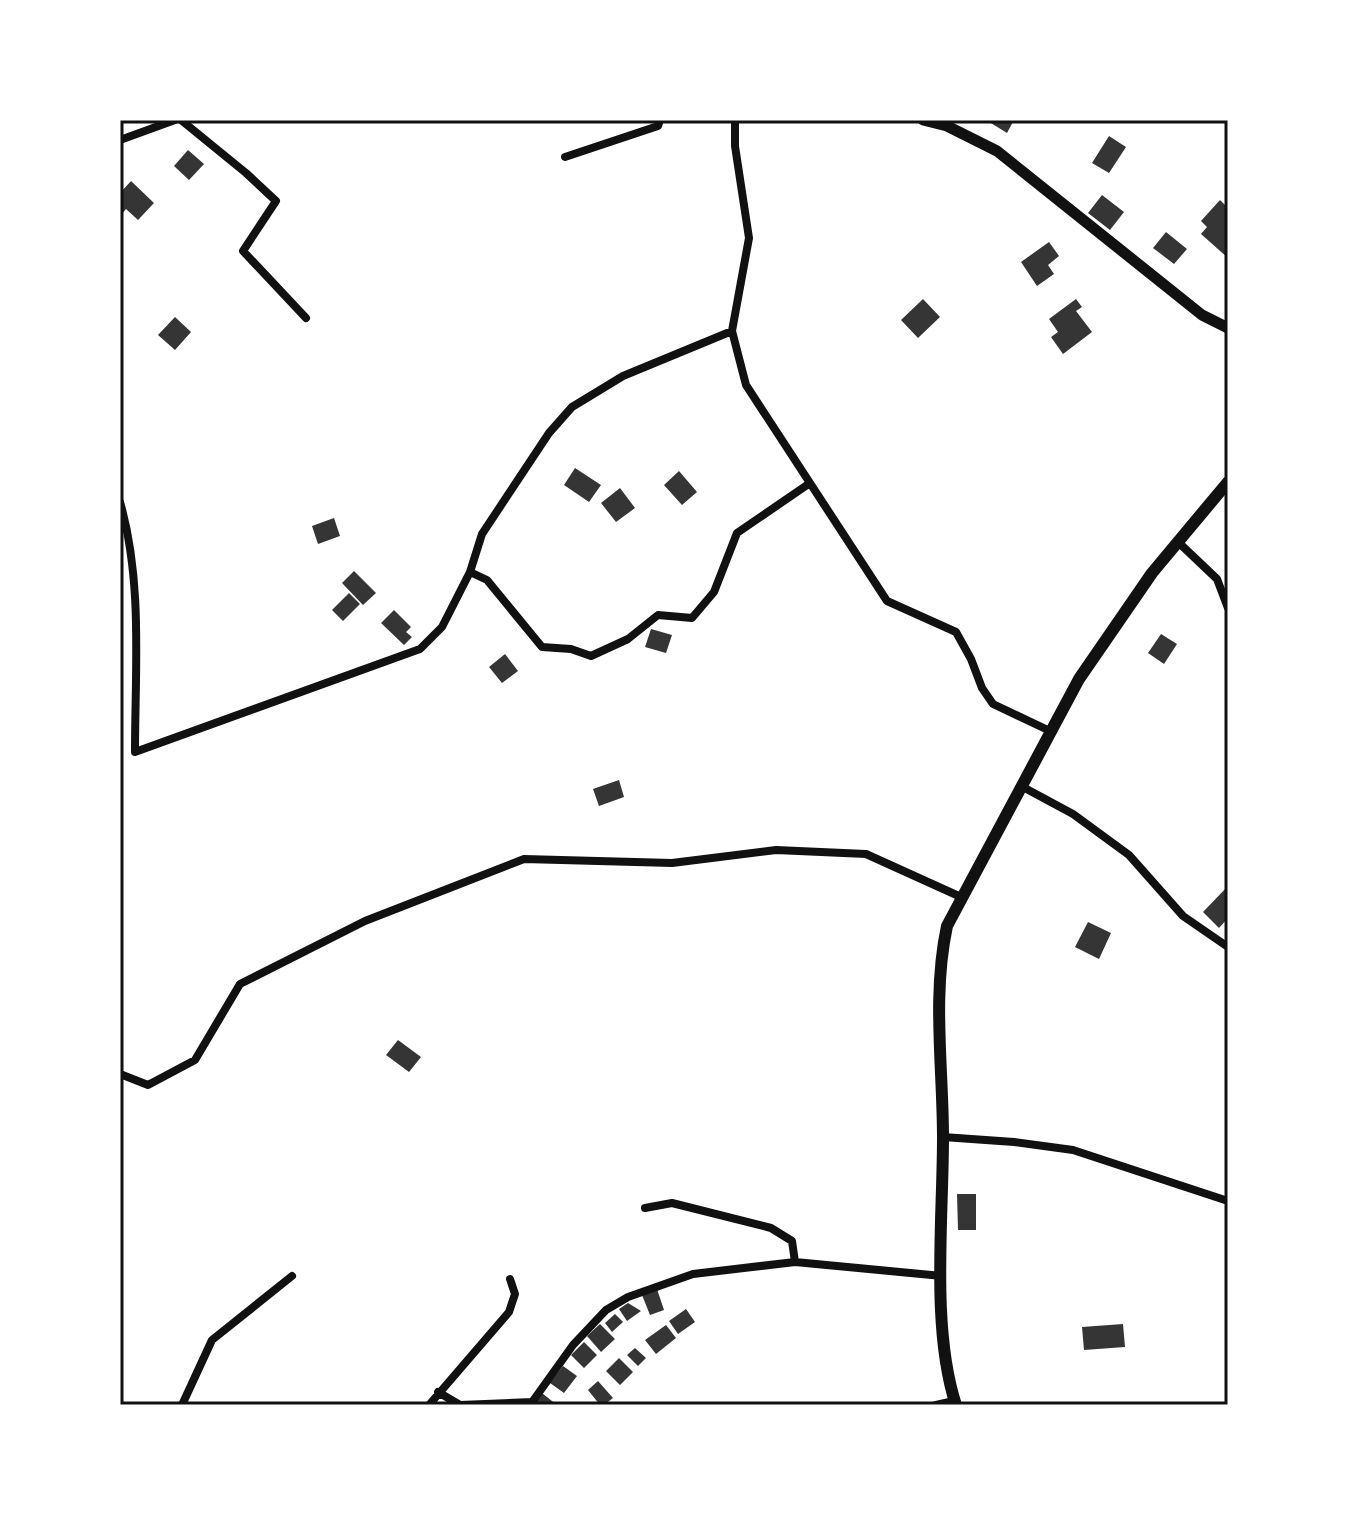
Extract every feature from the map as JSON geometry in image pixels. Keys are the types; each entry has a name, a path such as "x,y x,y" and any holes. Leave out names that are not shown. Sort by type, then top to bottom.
{"highway":[{"path":"955,1403 943,1338 943,1137 938,1002 940,957 947,926 1079,679 1177,541 1228,482"}],"main road":[{"path":"923,120 947,126 997,151 1202,315 1228,328"}],"street":[{"path":"120,140 175,120"},
{"path":"181,120 276,201 243,251 306,318"},
{"path":"565,157 658,126 660,120"},
{"path":"735,120 735,146 749,238 732,331 746,385 887,601 956,632 965,645 982,688 993,704 1050,731"},
{"path":"120,502 127,527 134,591 135,752 420,649 442,627 470,572 482,534 549,433 572,407 623,376 732,331"},
{"path":"470,572 487,580 542,647 571,649 591,656 628,639 658,615 692,618 714,592 737,533 810,483"},
{"path":"1177,541 1217,579 1228,608"},
{"path":"1021,786 1073,814 1129,855 1183,916 1228,947"},
{"path":"120,1075 148,1085 195,1060 240,984 365,921 524,859 672,863 776,850 866,854 961,897"},
{"path":"943,1137 1073,1150 1228,1201"},
{"path":"645,1208 672,1203 771,1228 792,1241 795,1262"},
{"path":"438,1392 460,1405 531,1404 573,1345 606,1310 628,1297 693,1274 795,1262 942,1276"},
{"path":"182,1405 212,1340 292,1276"},
{"path":"429,1405 509,1312 515,1294 510,1279"},
{"path":"936,1405 955,1403"}],"building":[{"path":"986,120 1014,120 1007,133"},
{"path":"1109,136 1126,147 1109,173 1092,163"},
{"path":"188,150 204,164 189,180 174,166"},
{"path":"131,181 154,203 138,220 126,209 120,213 120,193"},
{"path":"1102,195 1124,212 1110,230 1088,213"},
{"path":"1220,200 1228,208 1228,258 1201,234 1207,227 1201,221"},
{"path":"1166,232 1187,249 1174,264 1153,248"},
{"path":"1049,242 1059,256 1048,265 1054,274 1037,286 1021,262"},
{"path":"923,299 940,317 918,338 901,320"},
{"path":"1076,299 1082,307 1076,311 1092,332 1063,354 1051,337 1058,332 1049,319"},
{"path":"175,317 191,332 175,350 158,335"},
{"path":"575,468 601,485 589,502 564,485"},
{"path":"679,471 697,492 682,505 664,485"},
{"path":"620,488 635,508 616,522 601,503"},
{"path":"334,518 340,536 318,544 312,526"},
{"path":"354,571 376,593 363,605 342,583"},
{"path":"349,593 360,604 343,621 332,610"},
{"path":"394,610 411,627 406,632 412,637 404,645 381,623"},
{"path":"651,629 672,635 666,653 645,647"},
{"path":"1161,634 1177,644 1164,664 1148,653"},
{"path":"505,654 518,671 502,683 489,667"},
{"path":"619,780 624,797 599,806 593,789"},
{"path":"1228,886 1228,918 1219,928 1203,912"},
{"path":"1088,922 1111,933 1099,959 1075,947"},
{"path":"398,1040 421,1057 409,1072 386,1055"},
{"path":"957,1194 976,1194 976,1230 958,1230"},
{"path":"657,1289 664,1310 650,1315 642,1295"},
{"path":"628,1303 641,1311 627,1321 619,1309"},
{"path":"686,1309 695,1322 678,1334 669,1321"},
{"path":"615,1314 623,1322 612,1332 605,1323"},
{"path":"600,1324 615,1339 601,1352 587,1336"},
{"path":"1123,1324 1125,1347 1084,1350 1082,1327"},
{"path":"666,1325 676,1338 656,1354 645,1340"},
{"path":"584,1342 597,1355 584,1368 571,1355"},
{"path":"635,1348 646,1358 638,1366 627,1355"},
{"path":"619,1358 633,1372 620,1385 606,1371"},
{"path":"563,1366 577,1376 564,1393 550,1383"},
{"path":"598,1381 613,1398 604,1405 600,1405 588,1390"},
{"path":"542,1393 557,1405 533,1405"}]}
